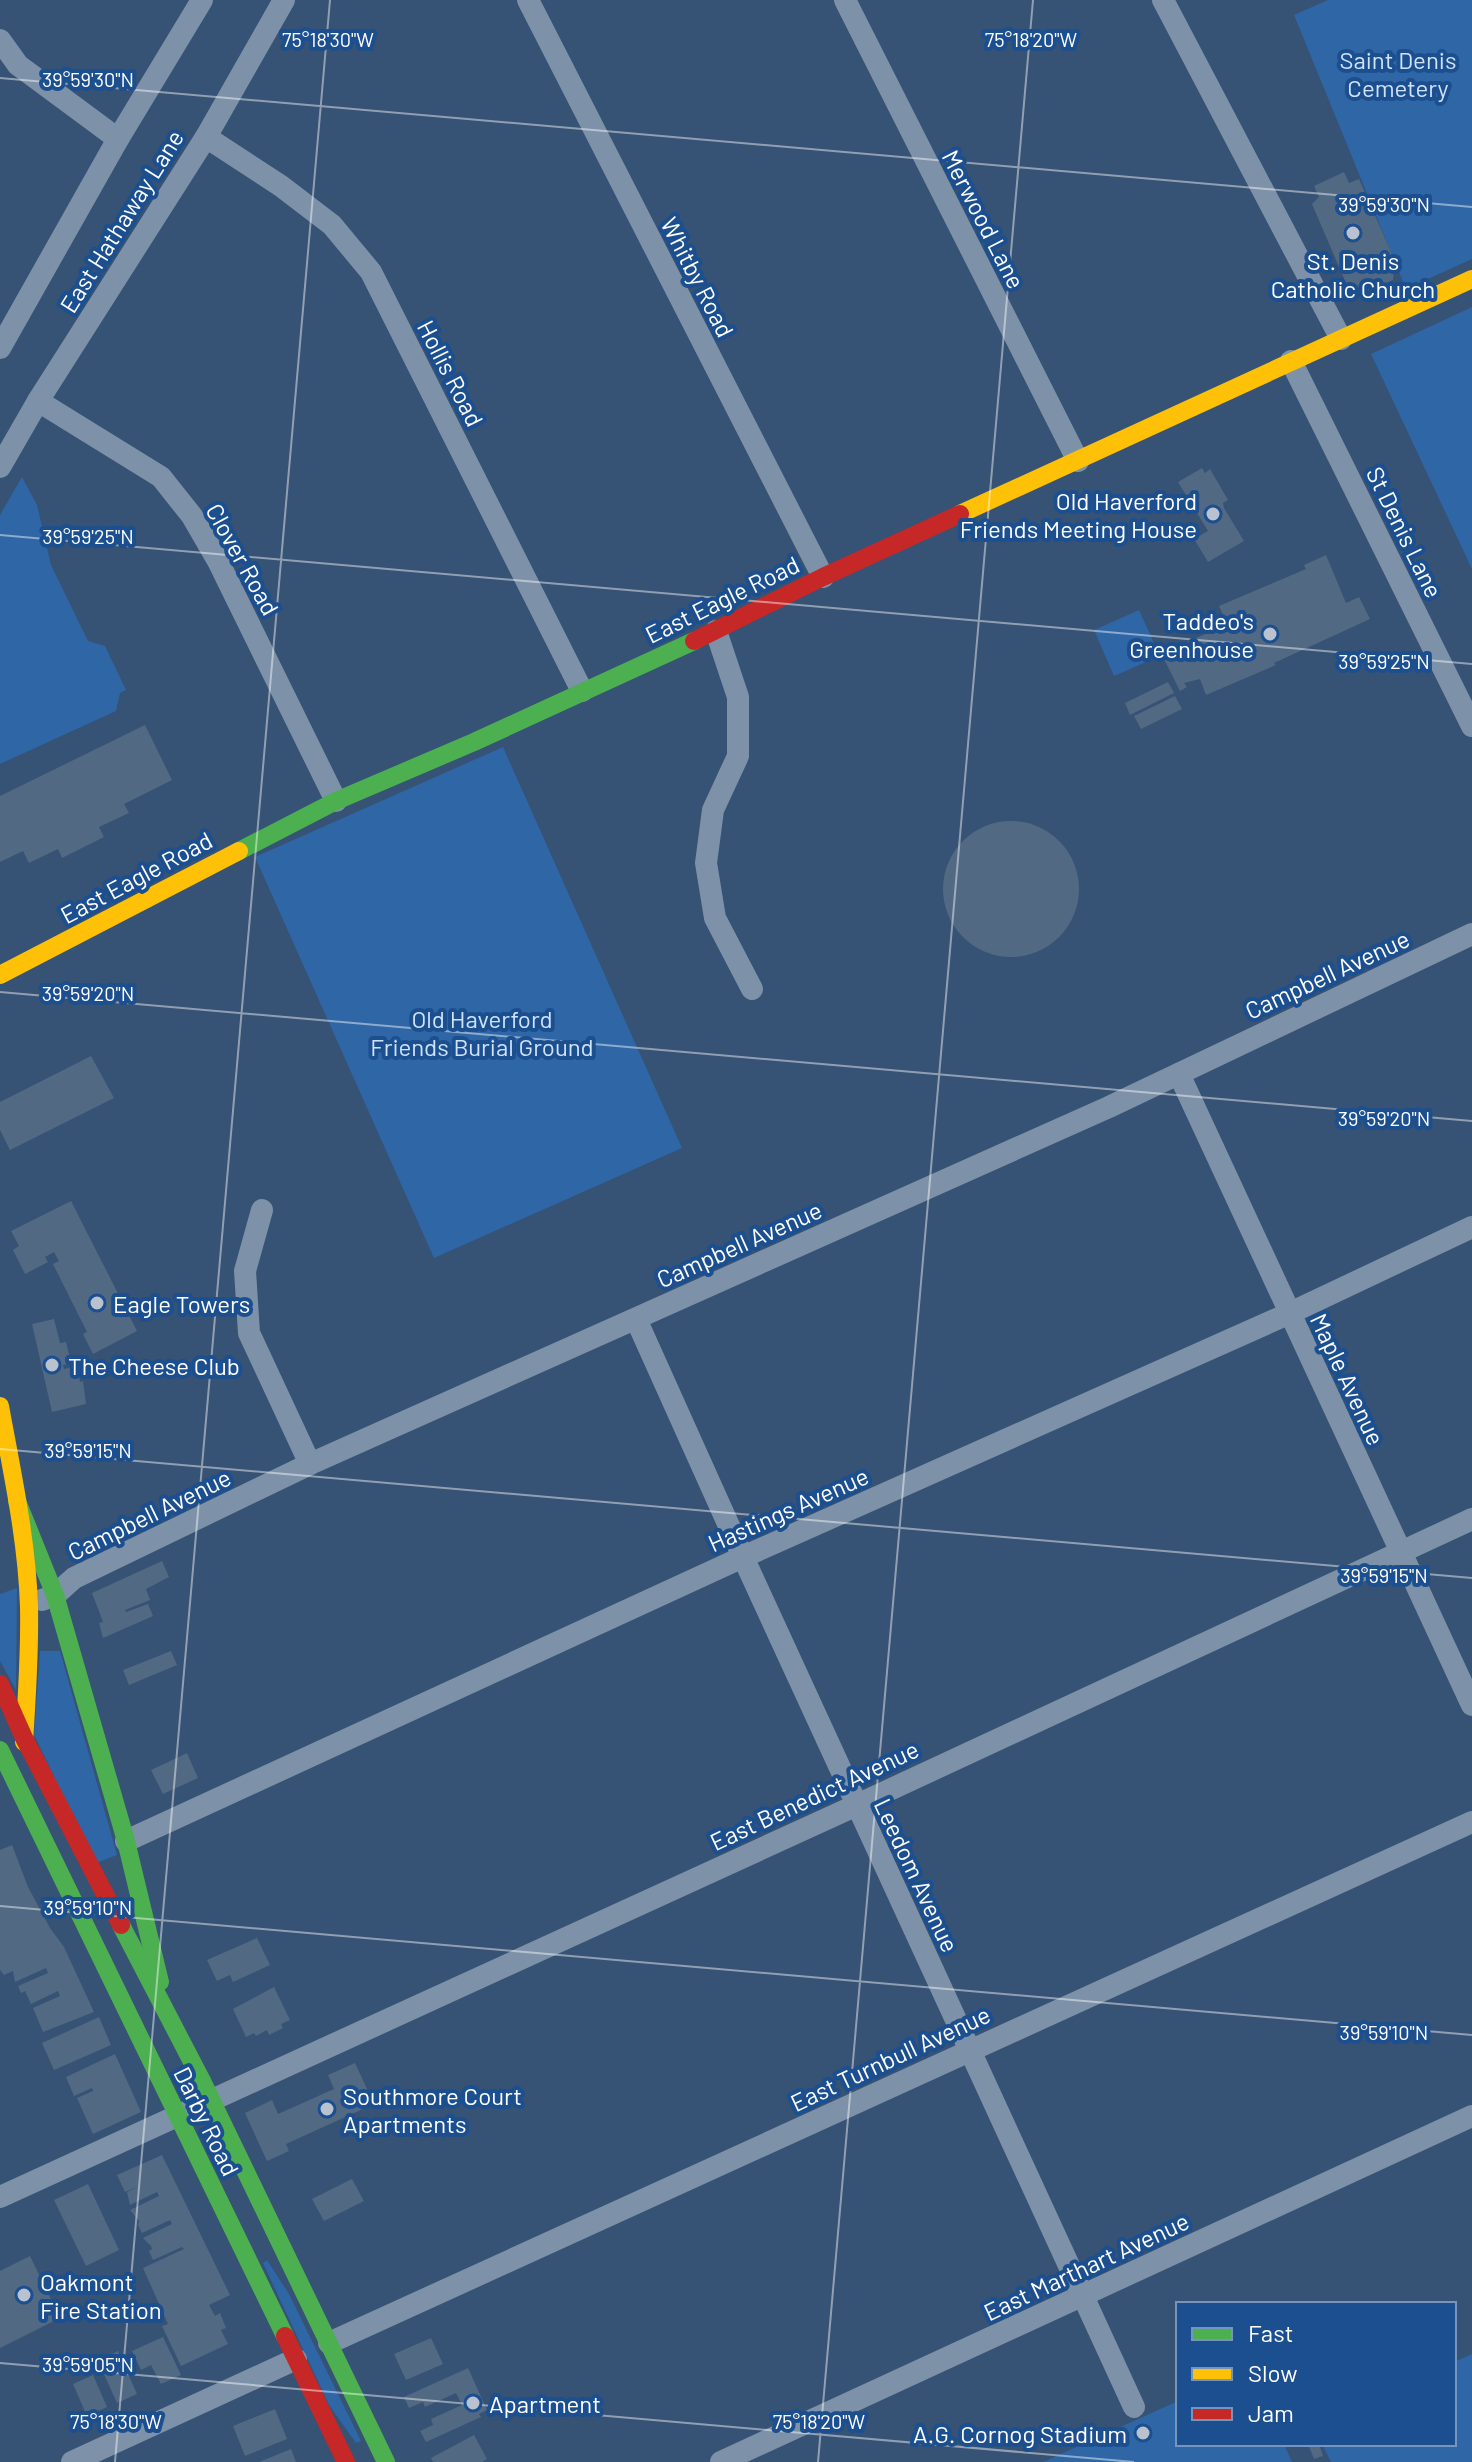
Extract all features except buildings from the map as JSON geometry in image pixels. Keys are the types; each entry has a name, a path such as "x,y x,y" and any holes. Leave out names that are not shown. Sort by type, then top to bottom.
{"main road":[{"name":"East Eagle Road","path":"0,975 336,801 474,742 716,631 823,577 1472,279"},
{"name":"Darby Road","path":"0,1406 17,1501 29,1604 24,1802"},
{"name":"Darby Road","path":"17,1501 55,1595 126,1841 172,2024"},
{"name":"Darby Road","path":"0,1684 24,1738 211,2101 386,2462"},
{"name":"Darby Road","path":"0,1752 346,2462"}],"street":[{"path":"0,348 118,139 202,0"},
{"name":"East Hathaway Lane","path":"0,467 38,401 206,137 284,0"},
{"name":"Whitby Road","path":"528,0 823,577"},
{"name":"Merwood Lane","path":"845,0 1078,461"},
{"path":"1163,0 1341,339"},
{"path":"0,40 18,65 118,139"},
{"name":"Hollis Road","path":"206,137 281,186 332,225 371,272 582,691"},
{"name":"St Denis Lane","path":"1291,361 1472,726"},
{"name":"Clover Road","path":"38,401 161,477 192,516 218,561 336,801"},
{"path":"716,631 738,697 738,756 713,810 706,863 715,918 752,989"},
{"name":"Campbell Avenue","path":"29,1604 55,1595 74,1578 310,1464 1179,1074 1472,934"},
{"name":"Maple Avenue","path":"1179,1074 1472,1705"},
{"path":"262,1210 245,1271 249,1333 310,1464"},
{"name":"Hastings Avenue","path":"126,1841 743,1557 1288,1314 1472,1227"},
{"name":"Leedom Avenue","path":"636,1319 1134,2407"},
{"name":"East Benedict Avenue","path":"0,2197 857,1805 1472,1519"},
{"name":"East Turnbull Avenue","path":"329,2343 1472,1822"},
{"name":"East Marthart Avenue","path":"721,2462 1472,2116"},
{"path":"72,2462 296,2359"}],"green space":[{"name":"Saint Denis Cemetery","path":"1328,0 1472,0 1472,259 1406,289 1294,15"},
{"path":"1472,307 1472,569 1371,354"},
{"path":"22,477 37,505 51,565 88,641 105,646 126,690 120,693 116,711 0,764 0,515"},
{"path":"1139,610 1160,656 1114,676 1094,630"},
{"name":"Old Haverford Friends Burial Ground","path":"503,747 682,1148 434,1258 255,857"},
{"path":"17,1588 16,1690 0,1661 0,1594"},
{"path":"40,1651 60,1651 117,1855 96,1863 34,1735"},
{"path":"267,2260 289,2294 361,2441 356,2443 329,2405 263,2263"},
{"path":"1472,2354 1472,2462 1331,2462 1323,2446 1456,2446 1456,2361"},
{"name":"A.G. Cornog Stadium","path":"1176,2402 1176,2446 1285,2446 1292,2462 1043,2462"}],"traffic: fast":[{"path":"239,851 336,801 474,742 694,641"},
{"path":"17,1501 55,1595 126,1841 160,1982"},
{"path":"0,1750 285,2336"},
{"path":"121,1925 202,2081 386,2462"}],"traffic: slow":[{"path":"960,514 1472,279"},
{"path":"0,975 239,851"},
{"path":"0,1406 28,1582 29,1641 24,1742"}],"traffic: jam":[{"path":"694,641 960,514"},
{"path":"0,1684 24,1738 121,1925"},
{"path":"285,2336 346,2462"}],"place":[{"name":"St. Denis Catholic Church","path":"1353,233"},
{"name":"Old Haverford Friends Meeting House","path":"1213,514"},
{"name":"Taddeo's Greenhouse","path":"1270,634"},
{"name":"Eagle Towers","path":"97,1303"},
{"name":"The Cheese Club","path":"52,1365"},
{"name":"Southmore Court Apartments","path":"327,2109"},
{"name":"Oakmont Fire Station","path":"24,2295"},
{"name":"Apartment","path":"473,2403"},
{"name":"A.G. Cornog Stadium","path":"1143,2433"}]}
